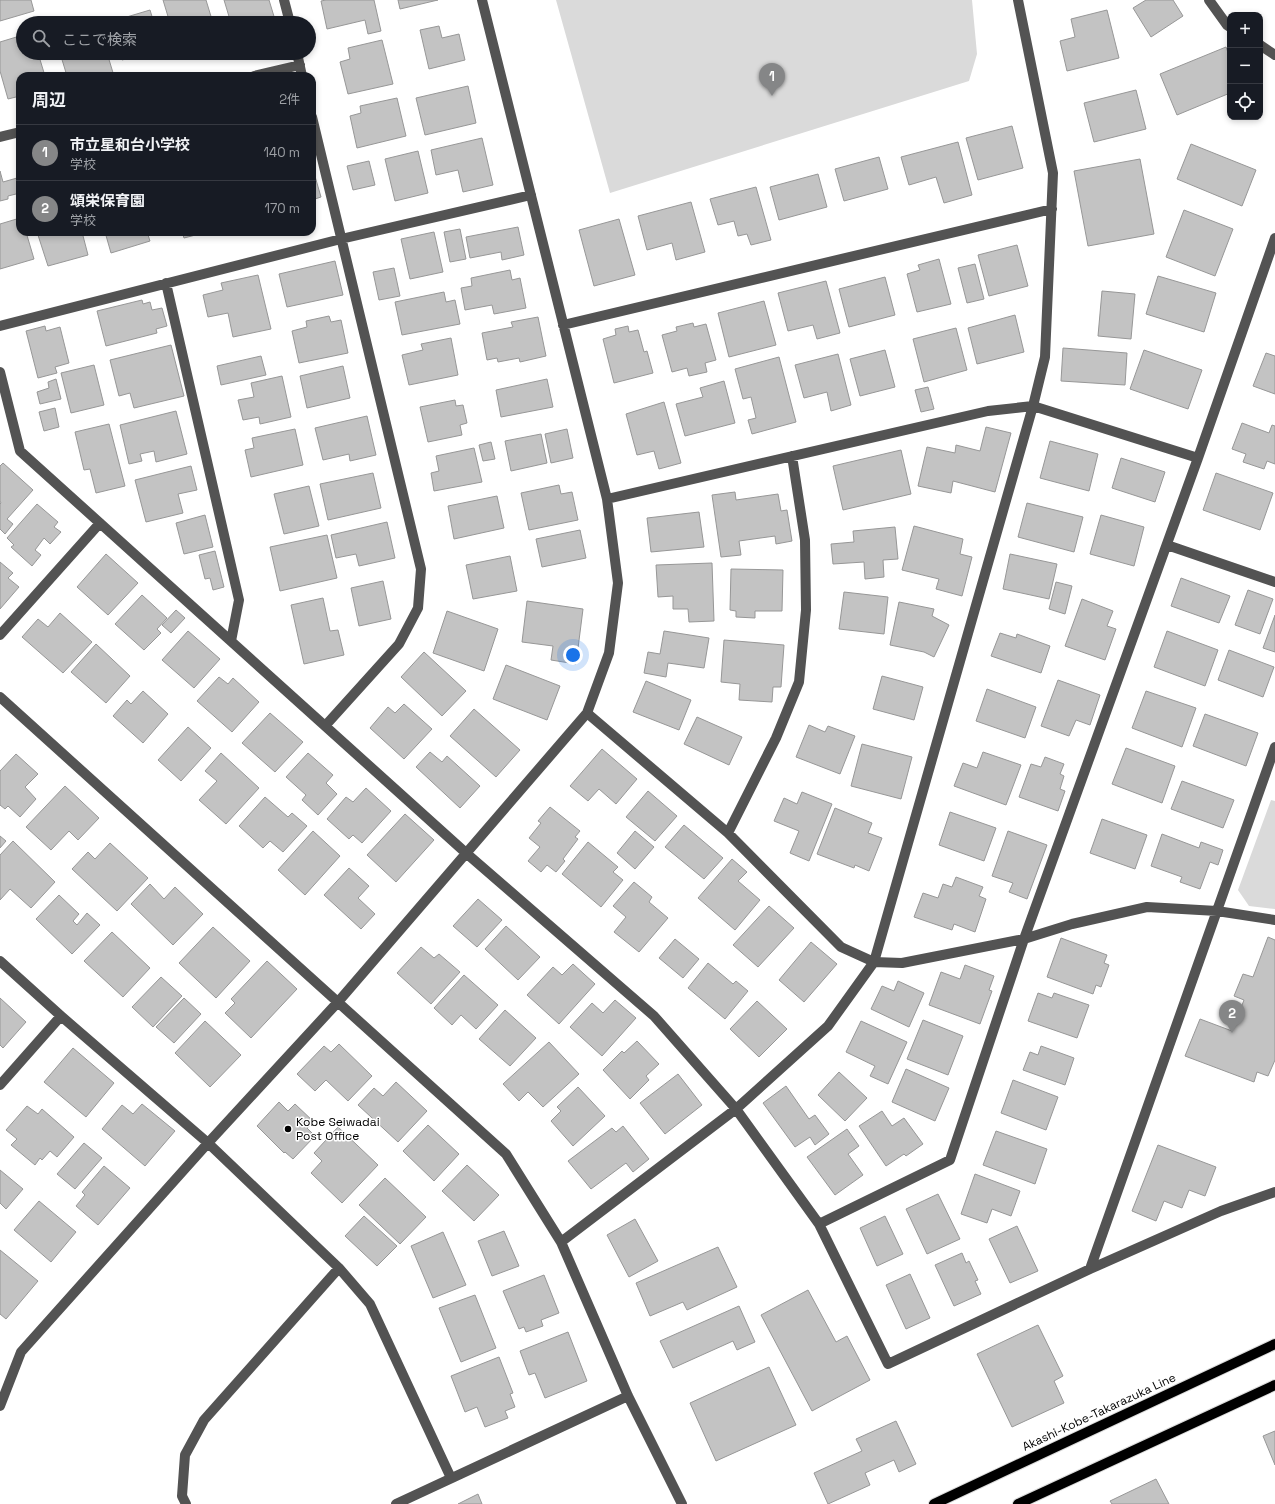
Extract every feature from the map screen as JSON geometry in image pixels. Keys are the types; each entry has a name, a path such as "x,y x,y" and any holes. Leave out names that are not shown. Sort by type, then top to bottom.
{"main road":[{"name":"Akashi-Kobe-Takarazuka Line","path":"934,1504 1275,1344"},
{"path":"1018,1504 1275,1385"}],"street":[{"path":"284,0 288,16"},
{"path":"0,1406 20,1352 208,1143 338,1002 587,712 609,652 618,583 607,499 482,0"},
{"path":"561,1242 736,1109 828,1026 874,962 1033,406 1045,357 1053,174 1018,0"},
{"path":"1209,0 1227,25"},
{"path":"1263,47 1275,54"},
{"path":"299,60 301,72"},
{"path":"271,72 300,65"},
{"path":"0,137 16,133"},
{"path":"316,134 421,569 418,608 399,644 325,726"},
{"path":"0,326 341,239 531,195"},
{"path":"563,325 1052,209"},
{"path":"819,1224 950,1160 1024,939 1167,545 1275,238"},
{"path":"166,283 238,600 231,641"},
{"path":"0,372 20,451 466,852 654,1016 736,1109 819,1224 888,1364 1090,1269 1221,1211 1275,1192"},
{"path":"607,499 988,411 1033,406 1198,458"},
{"path":"728,833 776,738 799,682 806,610 805,540 792,456"},
{"path":"0,635 100,524"},
{"path":"1167,545 1275,582"},
{"path":"0,697 506,1154 561,1242 628,1396 682,1504"},
{"path":"587,712 728,833 841,947 874,962 902,963 1024,939 1072,924 1147,907 1217,910 1275,920"},
{"path":"1090,1269 1275,747"},
{"path":"0,961 60,1016 208,1143 339,1268 370,1304 451,1478"},
{"path":"0,1085 60,1016"},
{"path":"186,1504 182,1496 184,1455 204,1420 339,1268"},
{"path":"396,1504 628,1396"}],"shaded area":[{"path":"556,0 972,0 977,54 969,81 610,193"},
{"path":"1271,800 1275,801 1275,909 1249,906 1238,890"}],"building":[{"path":"0,0 31,0 34,11 0,21"},
{"path":"163,0 206,0 211,16 168,16"},
{"path":"224,0 269,0 274,16 229,16"},
{"path":"374,0 381,31 368,34 365,20 327,29 321,1"},
{"path":"398,0 438,0 400,9"},
{"path":"1146,0 1173,0 1183,16 1151,37 1133,8"},
{"path":"150,10 152,16 130,16"},
{"path":"1107,10 1119,58 1067,71 1060,41 1075,37 1071,19"},
{"path":"439,26 442,38 459,34 465,60 429,69 420,30"},
{"path":"16,37 16,60 40,60 44,72 16,72 16,97 8,99 0,71 0,42"},
{"path":"382,40 393,84 348,94 340,62 350,59 348,48"},
{"path":"1226,47 1227,94 1177,115 1160,74"},
{"path":"62,60 109,60 113,72 66,72"},
{"path":"468,86 476,123 425,135 416,98"},
{"path":"1136,90 1146,129 1094,142 1084,103"},
{"path":"397,98 406,136 357,148 350,116 361,113 360,106"},
{"path":"1012,126 1023,168 978,180 966,138"},
{"path":"482,138 493,185 463,192 458,170 436,175 431,150"},
{"path":"958,142 972,195 944,203 936,177 909,185 901,157"},
{"path":"1191,144 1256,170 1242,206 1177,179"},
{"path":"418,151 428,193 395,201 385,159"},
{"path":"879,157 888,189 844,201 835,169"},
{"path":"1140,159 1154,234 1088,246 1074,171"},
{"path":"369,161 375,185 353,190 347,166"},
{"path":"0,171 3,182 16,178 16,194 8,196 8,199 0,201"},
{"path":"818,174 827,207 779,220 770,187"},
{"path":"316,180 321,197 316,199"},
{"path":"756,187 771,240 751,245 747,234 738,236 734,221 718,225 710,199"},
{"path":"691,202 705,252 676,260 672,243 647,250 638,216"},
{"path":"1184,210 1233,229 1215,276 1166,257"},
{"path":"16,219 16,236 27,236 34,259 0,269 0,224"},
{"path":"619,219 635,275 594,286 579,230"},
{"path":"518,227 524,255 502,260 501,252 470,258 466,237"},
{"path":"460,229 466,259 450,262 444,232"},
{"path":"434,232 443,272 410,279 401,239"},
{"path":"38,236 83,236 88,255 48,266"},
{"path":"106,236 148,236 150,241 111,253"},
{"path":"1017,245 1028,286 989,296 978,255"},
{"path":"939,259 951,304 917,312 907,274 920,270 918,265"},
{"path":"335,261 343,295 287,307 279,274"},
{"path":"975,264 984,299 967,303 958,268"},
{"path":"394,268 400,296 379,300 373,272"},
{"path":"510,270 512,280 520,278 526,308 494,314 492,305 465,310 461,288 472,286 471,278"},
{"path":"258,275 271,329 233,337 228,313 208,317 203,295 223,290 221,283"},
{"path":"1158,276 1216,293 1204,332 1146,314"},
{"path":"885,277 895,315 849,327 839,289"},
{"path":"826,281 840,333 817,339 813,325 788,331 778,293"},
{"path":"1102,291 1135,294 1131,339 1098,336"},
{"path":"444,292 446,302 455,300 460,324 402,335 395,302"},
{"path":"142,300 143,304 150,302 152,310 162,308 167,326 156,329 157,333 106,346 97,311"},
{"path":"764,301 776,345 729,357 718,313"},
{"path":"1015,315 1024,352 977,364 968,328"},
{"path":"329,316 331,322 341,320 348,353 299,363 292,331 307,327 306,321"},
{"path":"538,317 546,356 520,362 519,358 498,362 497,358 487,360 482,333 513,327 511,322"},
{"path":"693,323 694,327 706,324 716,360 705,363 707,372 689,376 687,368 672,372 662,335 677,331 676,327"},
{"path":"45,326 46,331 60,327 69,363 55,367 57,373 38,378 26,331"},
{"path":"628,326 629,332 638,330 644,352 647,351 653,373 614,383 603,339 616,335 615,329"},
{"path":"956,328 967,370 924,382 913,339"},
{"path":"451,338 458,375 409,385 402,355 423,350 421,344"},
{"path":"171,345 184,396 134,408 130,393 119,396 110,360"},
{"path":"1063,348 1127,353 1125,385 1061,381"},
{"path":"885,350 895,387 860,396 850,359"},
{"path":"1144,350 1202,370 1188,409 1130,389"},
{"path":"1266,353 1275,356 1275,394 1253,386"},
{"path":"838,354 851,405 831,411 827,392 804,398 795,365"},
{"path":"261,356 266,375 221,385 217,366"},
{"path":"779,357 796,422 752,434 748,420 756,418 751,397 743,399 735,369"},
{"path":"94,365 104,405 71,413 61,373"},
{"path":"343,366 350,398 307,408 300,376"},
{"path":"282,376 291,417 260,424 259,417 243,420 238,400 254,397 251,383"},
{"path":"56,379 61,399 40,404 37,392 49,388 48,382"},
{"path":"547,379 553,407 501,417 496,390"},
{"path":"724,381 735,423 685,436 676,404 703,397 700,388"},
{"path":"928,387 934,409 921,412 915,390"},
{"path":"455,400 456,406 463,405 467,423 460,425 462,435 428,442 420,407"},
{"path":"664,402 681,463 659,469 654,451 637,455 626,414"},
{"path":"55,408 59,427 44,431 39,412"},
{"path":"176,411 187,454 156,462 154,451 140,454 142,461 129,464 120,425"},
{"path":"367,416 376,455 350,461 349,454 323,460 315,428"},
{"path":"1242,423 1269,433 1272,425 1275,426 1275,464 1267,461 1264,469 1243,462 1246,454 1232,449"},
{"path":"109,424 125,486 96,493 90,469 84,470 75,432"},
{"path":"986,427 1011,433 995,492 953,481 951,493 918,486 927,447 955,453 956,445 980,451"},
{"path":"295,429 303,465 251,477 245,450 254,448 252,438"},
{"path":"567,429 573,458 551,463 545,434"},
{"path":"541,434 547,463 511,471 505,441"},
{"path":"1050,441 1098,454 1089,491 1040,478"},
{"path":"491,442 495,459 483,461 479,445"},
{"path":"474,448 482,482 434,491 431,473 439,471 436,456"},
{"path":"901,450 911,494 843,510 833,466"},
{"path":"1121,458 1165,472 1155,502 1112,488"},
{"path":"3,463 33,490 7,519 13,524 5,534 0,529 0,466"},
{"path":"191,466 197,490 178,494 183,513 146,522 135,480"},
{"path":"373,473 381,508 328,520 320,484"},
{"path":"1216,473 1273,493 1260,530 1203,510"},
{"path":"559,485 561,494 572,492 578,520 529,530 521,493"},
{"path":"309,486 319,526 284,534 274,494"},
{"path":"735,492 736,500 778,494 781,511 787,510 792,541 776,544 775,536 739,541 741,555 721,557 712,495"},
{"path":"497,496 504,528 454,539 448,506"},
{"path":"1027,503 1083,517 1074,552 1018,537"},
{"path":"37,504 58,522 54,527 61,532 50,544 44,538 35,550 41,555 32,566 11,547 14,545 7,538"},
{"path":"699,512 704,547 651,552 647,518"},
{"path":"205,515 213,547 184,554 176,523"},
{"path":"1101,515 1144,527 1134,566 1090,554"},
{"path":"387,522 395,558 359,566 356,554 336,558 331,535"},
{"path":"914,526 963,539 960,554 972,557 962,596 936,589 939,579 902,570"},
{"path":"895,527 898,559 883,560 884,577 865,579 864,562 833,564 831,544 854,542 853,531"},
{"path":"580,530 586,558 542,567 536,539"},
{"path":"327,535 337,578 280,591 270,547"},
{"path":"215,551 224,587 213,590 210,578 205,579 199,555"},
{"path":"106,554 138,583 108,615 77,587"},
{"path":"1010,554 1057,564 1049,599 1003,589"},
{"path":"510,556 517,591 473,599 466,565"},
{"path":"0,562 13,573 8,578 19,587 0,609"},
{"path":"712,563 714,621 689,622 688,609 673,609 673,596 658,597 656,565"},
{"path":"731,569 783,570 782,611 755,611 755,618 736,617 736,611 730,610"},
{"path":"1181,578 1230,596 1219,623 1171,606"},
{"path":"383,581 391,619 359,626 351,588"},
{"path":"1056,582 1072,586 1065,614 1049,609"},
{"path":"1248,590 1273,599 1260,634 1235,625"},
{"path":"844,592 888,597 884,634 839,629"},
{"path":"142,595 167,618 157,629 161,633 144,650 115,624"},
{"path":"323,598 330,631 338,630 344,655 304,664 291,605"},
{"path":"1082,599 1113,611 1107,626 1116,629 1105,660 1065,646"},
{"path":"527,601 583,609 576,664 551,660 553,646 522,642"},
{"path":"899,602 934,609 932,616 949,625 934,657 924,652 890,645"},
{"path":"176,610 185,618 171,633 162,625"},
{"path":"447,611 498,629 484,671 433,653"},
{"path":"60,613 92,642 63,673 22,637 38,619 48,627"},
{"path":"1275,615 1275,652 1263,648"},
{"path":"188,631 220,659 194,688 162,660"},
{"path":"664,631 709,638 704,668 668,663 666,677 644,673 648,652 660,654"},
{"path":"1167,631 1218,650 1205,686 1154,667"},
{"path":"1000,633 1016,638 1017,634 1050,646 1041,673 991,656"},
{"path":"724,640 784,645 781,687 773,687 772,702 739,700 740,684 721,682"},
{"path":"96,644 130,676 106,703 71,672"},
{"path":"1229,650 1274,667 1263,697 1218,680"},
{"path":"424,652 466,691 442,716 401,677"},
{"path":"506,665 560,686 547,720 493,699"},
{"path":"882,676 923,687 914,720 873,709"},
{"path":"219,677 228,684 233,678 259,702 232,732 197,701"},
{"path":"1058,680 1100,695 1090,725 1076,720 1069,736 1041,726"},
{"path":"646,681 691,700 679,730 633,712"},
{"path":"987,689 1036,707 1025,738 976,721"},
{"path":"143,691 168,714 143,743 113,716 127,700 131,704"},
{"path":"1146,691 1196,708 1182,747 1132,728"},
{"path":"404,704 432,729 404,759 370,728 388,707 395,713"},
{"path":"474,709 520,750 496,777 450,736"},
{"path":"270,713 303,742 275,772 242,743"},
{"path":"1205,714 1258,733 1246,766 1193,746"},
{"path":"697,717 742,737 729,765 684,744"},
{"path":"809,725 825,732 828,726 855,736 840,774 796,757"},
{"path":"188,727 211,748 181,781 158,760"},
{"path":"862,744 912,757 901,799 851,786"},
{"path":"1126,748 1175,766 1162,803 1112,784"},
{"path":"602,749 637,779 616,804 599,789 588,801 570,786"},
{"path":"430,752 442,762 447,756 480,786 460,808 416,767"},
{"path":"983,752 1021,765 1006,805 954,786 963,763 977,768"},
{"path":"221,753 259,788 226,824 199,800 217,781 205,771"},
{"path":"308,753 333,775 326,783 337,794 318,815 302,800 306,795 286,777"},
{"path":"16,754 38,774 25,787 36,799 20,817 8,806 5,809 0,805 0,771"},
{"path":"1045,757 1064,764 1060,774 1064,776 1060,789 1065,791 1058,811 1019,797 1031,764 1041,767"},
{"path":"1182,781 1234,800 1223,828 1171,809"},
{"path":"65,786 99,818 78,840 69,831 51,850 26,827"},
{"path":"366,788 391,811 362,843 353,835 349,839 327,819 346,797 353,802"},
{"path":"648,791 677,816 655,841 626,817"},
{"path":"802,792 832,804 809,861 790,853 799,831 774,821 784,798 797,804"},
{"path":"265,797 288,817 292,813 307,826 283,852 270,841 263,848 239,826"},
{"path":"550,807 580,831 575,837 578,839 563,859 565,861 556,872 547,865 541,872 528,861 540,847 529,838 541,823 538,821"},
{"path":"835,808 872,823 868,833 882,838 869,871 855,865 854,868 817,854"},
{"path":"950,812 996,828 984,861 939,845"},
{"path":"405,814 434,840 396,882 367,855"},
{"path":"1102,819 1147,835 1135,869 1090,853"},
{"path":"684,825 723,858 704,879 665,847"},
{"path":"313,831 340,856 305,895 278,870"},
{"path":"635,831 654,847 635,869 617,853"},
{"path":"1008,831 1047,845 1027,899 1009,892 1013,883 992,876"},
{"path":"1162,834 1199,848 1201,842 1223,850 1218,865 1210,862 1200,889 1180,882 1182,877 1151,866"},
{"path":"0,836 6,841 0,848"},
{"path":"13,841 55,882 31,908 10,889 0,900 0,855"},
{"path":"588,842 618,867 613,872 623,880 601,907 562,874"},
{"path":"110,843 148,878 117,911 72,869 88,852 95,859"},
{"path":"732,859 747,872 738,881 760,900 735,930 698,898"},
{"path":"349,868 369,886 358,898 375,914 361,929 324,895"},
{"path":"956,877 983,887 979,896 986,899 975,932 954,924 952,930 914,917 923,893 938,898 943,884 952,887"},
{"path":"634,882 652,897 649,902 668,918 639,952 614,932 626,917 613,906"},
{"path":"150,884 164,899 175,887 203,914 173,945 131,904"},
{"path":"59,895 79,914 73,921 77,925 87,913 100,925 72,954 36,919"},
{"path":"478,899 502,920 477,947 453,926"},
{"path":"769,906 794,928 758,967 733,945"},
{"path":"506,926 540,957 518,980 485,949"},
{"path":"213,927 250,961 216,998 179,963"},
{"path":"112,932 150,968 123,997 84,961"},
{"path":"1268,937 1275,940 1275,1060 1268,1076 1257,1072 1254,1082 1185,1056 1200,1019 1232,1031 1244,1000 1234,996 1243,974 1253,977"},
{"path":"1061,938 1107,955 1104,963 1109,965 1101,987 1096,985 1093,994 1047,977"},
{"path":"675,939 699,959 683,978 659,958"},
{"path":"811,942 837,964 804,1002 779,980"},
{"path":"421,947 434,958 439,954 460,972 431,1004 397,973"},
{"path":"267,961 297,989 251,1038 225,1013 235,1003 231,999"},
{"path":"708,963 733,984 736,981 748,991 725,1019 688,988"},
{"path":"573,964 595,984 559,1024 527,995 553,967 562,975"},
{"path":"965,965 994,976 989,990 992,991 980,1024 929,1005 941,972 960,979"},
{"path":"464,975 498,1005 476,1029 461,1015 452,1025 434,1008"},
{"path":"161,977 182,996 153,1027 132,1007"},
{"path":"898,981 924,993 909,1027 871,1009 882,986 894,991"},
{"path":"1038,993 1052,998 1054,993 1089,1005 1077,1038 1028,1021"},
{"path":"0,998 26,1022 3,1048 0,1045"},
{"path":"184,998 201,1014 174,1043 156,1027"},
{"path":"615,1000 636,1018 602,1056 570,1027 592,1003 603,1013"},
{"path":"757,1001 787,1029 759,1057 730,1029"},
{"path":"505,1010 536,1038 510,1066 479,1039"},
{"path":"923,1020 963,1036 948,1075 907,1059"},
{"path":"205,1021 241,1055 210,1087 175,1053"},
{"path":"861,1021 907,1042 888,1084 870,1076 875,1066 846,1052"},
{"path":"637,1041 659,1064 646,1076 649,1080 630,1099 603,1070 622,1051 624,1053"},
{"path":"549,1042 579,1074 543,1107 528,1092 519,1101 503,1084"},
{"path":"339,1044 372,1076 348,1101 326,1080 315,1091 297,1074 324,1046 331,1052"},
{"path":"1041,1046 1074,1058 1065,1085 1023,1070 1030,1052 1038,1055"},
{"path":"73,1048 114,1083 86,1117 44,1082"},
{"path":"906,1069 949,1088 935,1121 892,1102"},
{"path":"839,1072 867,1098 845,1121 818,1095"},
{"path":"678,1074 702,1105 665,1134 640,1103"},
{"path":"1013,1080 1058,1097 1046,1130 1001,1113"},
{"path":"396,1082 427,1111 398,1142 358,1105 374,1088 383,1096"},
{"path":"786,1086 809,1119 815,1115 829,1134 815,1145 810,1137 795,1147 763,1103"},
{"path":"578,1087 605,1116 573,1146 551,1121 561,1111 557,1107"},
{"path":"279,1102 288,1111 295,1104 314,1122 307,1128 315,1136 293,1159 285,1152 284,1153 257,1126"},
{"path":"142,1104 175,1131 145,1166 102,1129 122,1105 133,1114"},
{"path":"27,1106 38,1114 42,1109 74,1137 57,1157 50,1151 42,1160 40,1158 35,1165 11,1145 17,1139 6,1130"},
{"path":"882,1111 892,1126 904,1118 923,1144 906,1156 904,1154 886,1166 859,1126"},
{"path":"428,1125 459,1154 434,1181 403,1151"},
{"path":"623,1126 649,1159 633,1172 626,1163 591,1189 568,1161 612,1128 616,1132"},
{"path":"338,1127 378,1165 342,1203 311,1173 322,1161 314,1153"},
{"path":"847,1129 859,1146 848,1154 863,1175 835,1195 807,1157"},
{"path":"996,1131 1047,1149 1035,1184 983,1165"},
{"path":"84,1143 102,1158 75,1189 57,1174"},
{"path":"1158,1145 1216,1167 1205,1196 1189,1190 1182,1208 1164,1201 1156,1221 1132,1211"},
{"path":"467,1165 499,1195 474,1221 442,1191"},
{"path":"104,1166 130,1188 98,1225 76,1206 85,1195 82,1192"},
{"path":"0,1170 23,1189 6,1209 0,1203"},
{"path":"975,1174 1020,1191 1011,1216 992,1209 987,1223 961,1214"},
{"path":"385,1178 426,1217 400,1244 359,1205"},
{"path":"938,1194 960,1239 927,1254 906,1209"},
{"path":"39,1201 76,1232 51,1262 14,1230"},
{"path":"364,1216 397,1246 377,1266 345,1236"},
{"path":"885,1216 903,1254 877,1266 860,1228"},
{"path":"635,1219 658,1261 629,1277 607,1235"},
{"path":"1017,1226 1038,1271 1010,1283 989,1239"},
{"path":"504,1231 519,1266 492,1276 478,1241"},
{"path":"443,1232 466,1285 433,1298 411,1246"},
{"path":"718,1247 737,1287 687,1310 683,1302 650,1316 636,1283"},
{"path":"0,1250 38,1281 6,1319 0,1314"},
{"path":"962,1253 966,1263 969,1261 978,1280 975,1281 981,1294 954,1306 935,1265"},
{"path":"910,1274 930,1318 906,1329 886,1285"},
{"path":"544,1275 559,1313 541,1320 543,1326 526,1332 524,1327 519,1329 503,1291"},
{"path":"808,1290 836,1342 847,1336 870,1380 812,1411 761,1315"},
{"path":"475,1295 496,1348 461,1362 439,1308"},
{"path":"739,1306 755,1342 737,1350 733,1341 673,1368 660,1341"},
{"path":"1038,1325 1063,1376 1054,1381 1064,1403 1012,1427 977,1354"},
{"path":"568,1332 587,1381 545,1398 535,1373 529,1375 520,1351"},
{"path":"499,1357 513,1393 510,1394 515,1407 505,1411 508,1418 485,1427 477,1407 465,1412 451,1376"},
{"path":"769,1367 796,1425 716,1461 690,1403"},
{"path":"896,1421 916,1464 899,1472 894,1460 865,1473 870,1485 828,1504 814,1473 862,1451 856,1439"},
{"path":"1275,1431 1275,1465 1263,1436"},
{"path":"1156,1479 1169,1504 1112,1504 1110,1501"},
{"path":"478,1494 482,1504 458,1504"}],"place":[{"name":"市立星和台小学校","path":"772,96"},
{"name":"頌栄保育園","path":"1232,1033"},
{"name":"Kobe Seiwadai Post Office","path":"288,1129"}]}
